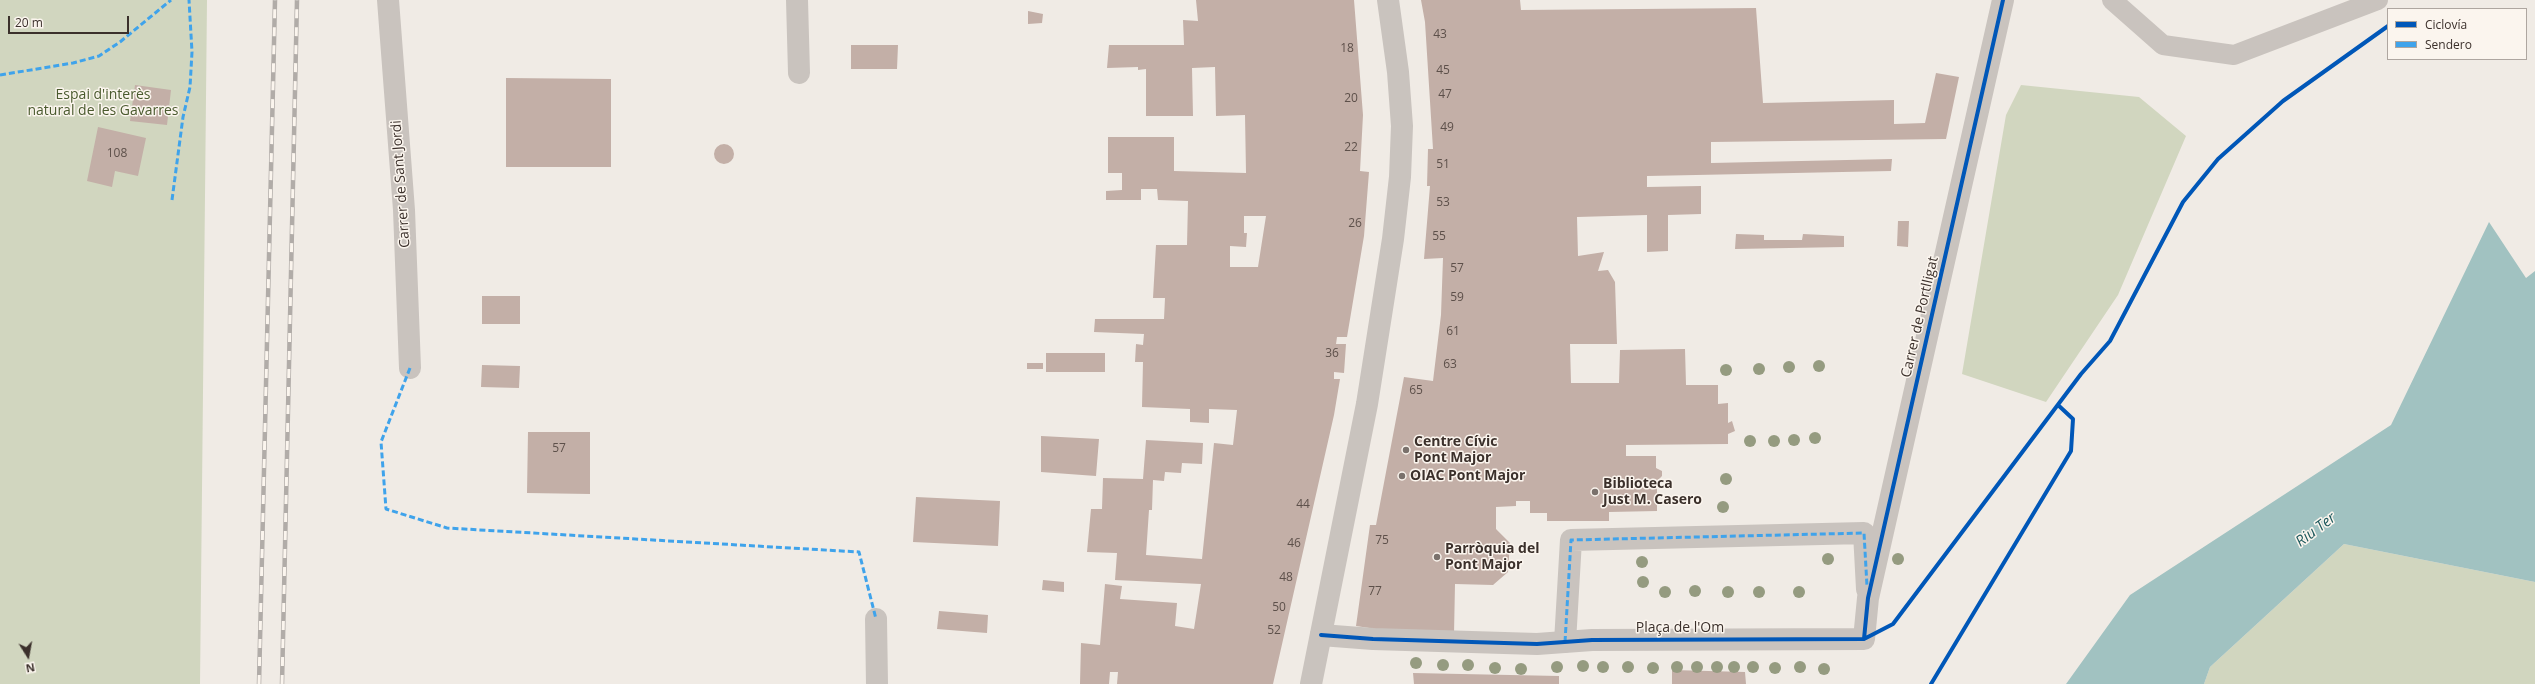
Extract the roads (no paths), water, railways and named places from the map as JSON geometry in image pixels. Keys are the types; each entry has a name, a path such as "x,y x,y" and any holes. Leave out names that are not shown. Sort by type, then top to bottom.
{"street":[{"name":"Carrer de Sant Jordi","path":"388,0 404,210 410,368"},
{"path":"797,0 799,73"},
{"path":"1311,684 1367,404 1393,239 1399,185 1402,126 1398,72 1388,0"},
{"name":"Carrer de Portlligat","path":"1864,639 1868,598 2003,0"},
{"path":"1564,642 1571,540 1864,533 1868,598"},
{"path":"876,619 877,684"},
{"name":"Plaça de l'Om","path":"1321,635 1538,644 1564,642 1864,639"}],"lane":[{"path":"2112,0 2163,45 2234,55 2378,0"}],"water":[{"name":"Riu Ter","path":"2489,222 2526,278 2535,271 2535,582 2344,544 2210,667 2204,684 2066,684 2130,595 2391,425"}],"railway":[{"path":"259,684 275,0"},
{"path":"282,684 297,0"}],"place":[{"name":"Centre Cívic Pont Major","path":"1406,450"},
{"name":"OIAC Pont Major","path":"1402,476"},
{"name":"Biblioteca Just M. Casero","path":"1595,492"},
{"name":"Parròquia del Pont Major","path":"1437,557"}],"park label":[{"name":"Espai d'interès natural de les Gavarres","path":"103,104"}]}
